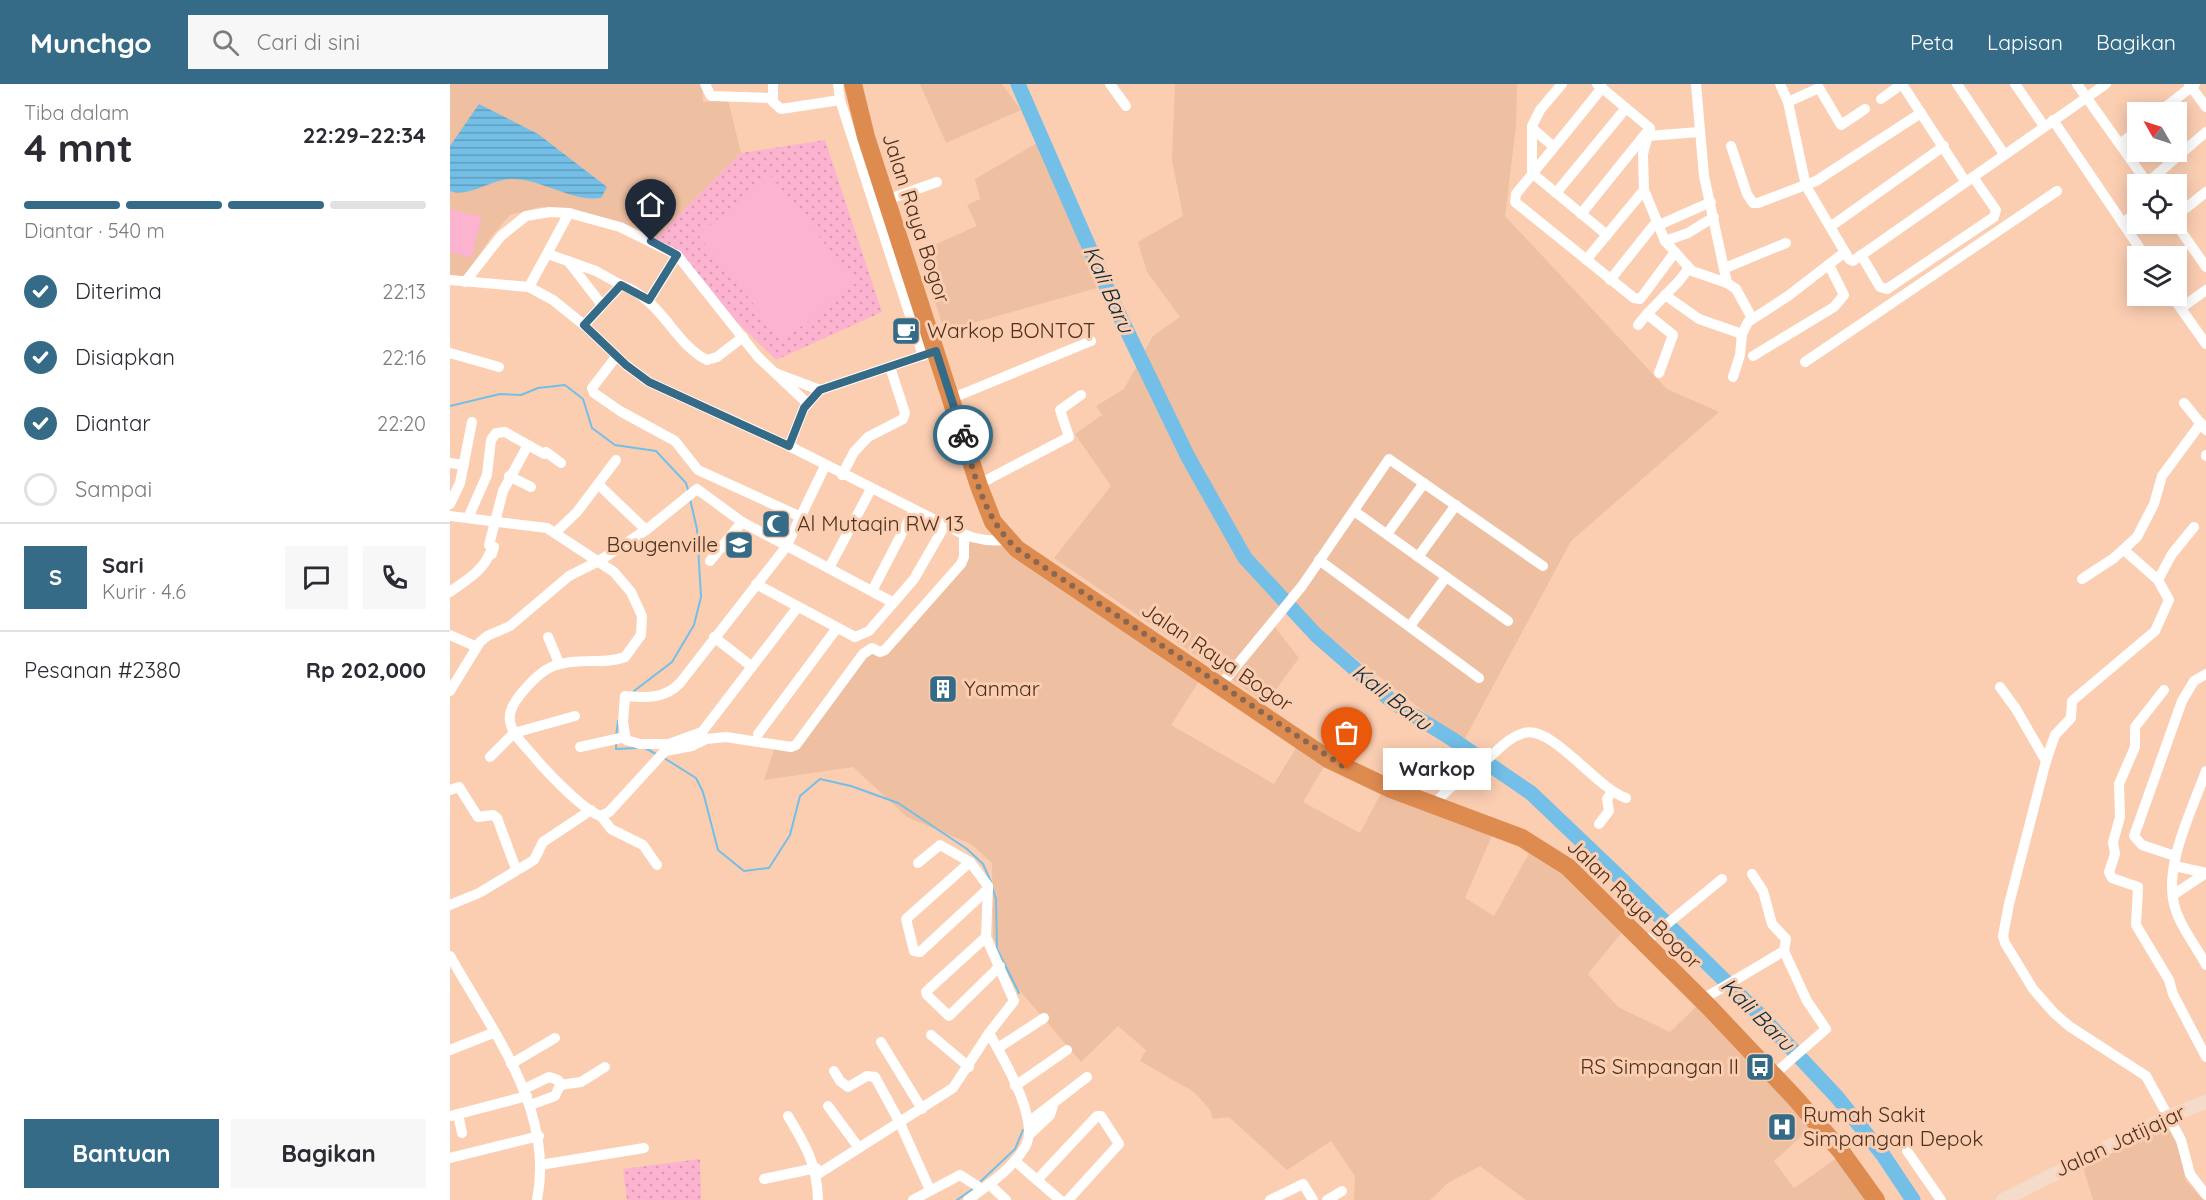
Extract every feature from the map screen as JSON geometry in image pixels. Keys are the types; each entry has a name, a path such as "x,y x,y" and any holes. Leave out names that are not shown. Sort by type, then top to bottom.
{"highway":[{"name":"Jalan Raya Bogor","path":"853,84 866,137 986,507 1006,540 1056,577 1223,683"},
{"name":"Jalan Raya Bogor","path":"863,84 935,352 960,395 985,481 997,511 1018,539 1223,683 1358,774 1508,823 1561,852 1656,934 1783,1066 1885,1200"},
{"name":"Jalan Raya Bogor","path":"1437,801 1522,838 1568,867 1709,1007 1796,1099 1845,1157 1876,1200"}],"street":[{"path":"705,84 711,96 772,98"},
{"path":"738,97 739,84"},
{"path":"773,84 772,98 775,105 781,109 840,100"},
{"path":"789,446 794,430 808,404 820,390 935,352 840,100 838,84"},
{"path":"1110,84 1126,106"},
{"path":"1532,173 1535,118 1562,84"},
{"path":"1696,84 1703,168 1727,283"},
{"path":"1780,84 1788,102 1806,186 1845,252 1853,261 2106,84"},
{"path":"1861,255 1880,287 1887,290 1994,217 1996,210 1944,146 1902,84 1881,99"},
{"path":"1957,84 2004,154"},
{"path":"2015,84 2048,123 2138,246"},
{"path":"2077,84 2141,174"},
{"path":"1675,252 1640,298 1630,295 1515,202 1516,194 1600,85 1649,132 1700,132"},
{"path":"2171,102 2192,85 2206,107"},
{"path":"1788,102 1819,88 1840,125 1865,109"},
{"path":"1556,193 1626,108"},
{"path":"1731,146 1747,194 1753,203 1806,186 1921,112"},
{"path":"1533,129 1554,147"},
{"path":"1649,132 1643,154 1644,190 1665,241 1689,268 1727,283 1739,294 1752,318"},
{"path":"1581,214 1649,132"},
{"path":"2159,174 2206,132"},
{"path":"2121,144 2127,139"},
{"path":"1830,227 1944,146"},
{"path":"1532,173 1607,235"},
{"path":"895,197 937,182"},
{"path":"1586,260 1644,190"},
{"path":"1805,362 2057,191"},
{"path":"2187,207 2206,192"},
{"path":"1610,280 1658,223 1711,202"},
{"path":"465,282 501,236 518,219 534,213 569,213 620,227 677,255 758,357 808,404"},
{"path":"529,287 569,213"},
{"path":"1665,241 1688,233 1714,217"},
{"path":"2122,223 2127,220"},
{"path":"2183,234 2206,267"},
{"path":"1725,268 1786,243"},
{"path":"2197,253 2206,246"},
{"path":"1733,377 1740,355 1742,334 1752,318 1775,306 1845,252"},
{"path":"548,254 596,271 649,300 690,346 707,360 717,357 743,337"},
{"path":"649,300 677,255"},
{"path":"568,261 602,305"},
{"path":"1753,356 1834,307 1841,300 1844,295 1842,289 1829,265"},
{"path":"1638,325 1689,268"},
{"path":"450,280 529,287 553,300 584,325 634,372 672,394 789,446 964,536 995,541 1006,540"},
{"path":"584,325 621,285"},
{"path":"2206,290 2181,308 2206,344"},
{"path":"1665,295 1699,319 1742,334"},
{"path":"1647,314 1673,335 1659,373"},
{"path":"960,395 1092,341"},
{"path":"450,353 499,367"},
{"path":"616,357 591,388 594,393 620,411 675,441 698,470 801,517"},
{"path":"842,475 854,452 868,437 903,418 905,413 890,367"},
{"path":"775,373 820,390"},
{"path":"985,481 1069,437 1060,410 1081,395"},
{"path":"2082,579 2124,550 2145,525 2162,476 2204,427 2184,403"},
{"path":"450,504 460,483 472,422"},
{"path":"468,518 487,475 492,436 500,431 544,454 546,452 561,463"},
{"path":"450,592 474,576 486,564 490,553 492,554 494,547 489,545 509,476 528,445"},
{"path":"1223,683 1302,586 1389,459 1543,566"},
{"path":"556,532 577,512 616,460"},
{"path":"450,463 464,465"},
{"path":"621,738 625,696 658,696 674,690 786,547 825,466"},
{"path":"509,476 531,486"},
{"path":"1387,534 1424,483"},
{"path":"599,485 646,530"},
{"path":"450,691 477,647 487,636 510,626 569,576 599,561 646,530 699,489 721,509 742,522 892,602"},
{"path":"829,568 871,489"},
{"path":"1418,557 1456,505"},
{"path":"872,591 914,510"},
{"path":"1354,511 1508,621"},
{"path":"450,516 495,523 536,525 556,532 599,561 624,583 639,604 642,616 641,635 631,652 620,659 559,663 540,671 508,711 508,718 514,733 545,770 601,816 611,829 643,845 657,865"},
{"path":"710,561 742,522"},
{"path":"756,584 797,608 855,637 860,637 869,631 914,579 948,526"},
{"path":"2158,580 2172,554 2194,527"},
{"path":"580,747 621,738 633,743 659,745 704,736 791,747 796,745 863,654 872,648 880,652 885,650 961,564 964,557 964,536"},
{"path":"2124,550 2158,580 2169,600 2160,624 2125,658 2072,701 2071,718 2055,735 2046,761 2003,936 2005,943 2044,1003 2069,1026 2137,1068 2152,1084 2183,1145 2190,1174 2206,1195"},
{"path":"1319,560 1479,678"},
{"path":"1410,626 1446,577"},
{"path":"601,816 609,812 658,757 704,736 751,666 797,608"},
{"path":"758,734 837,628"},
{"path":"450,636 477,647"},
{"path":"548,637 559,663"},
{"path":"714,637 751,666"},
{"path":"2206,674 2194,681 2182,701 2134,836 2142,845 2206,873"},
{"path":"2000,687 2016,709 2046,761"},
{"path":"2164,690 2135,727 2135,747 2119,784 2120,817 2113,842 2115,854 2109,872 2112,878 2138,887 2136,925 2169,980 2173,994 2206,1057"},
{"path":"490,757 514,733 575,716"},
{"path":"1437,801 1519,735 1533,732 1551,740 1611,793 1626,798"},
{"path":"2206,771 2175,861 2173,895 2179,916 2206,965"},
{"path":"450,790 459,787 478,817 493,815 497,818 516,869"},
{"path":"1599,824 1609,811 1607,800 1611,793"},
{"path":"450,905 484,890 534,860 543,842 591,810"},
{"path":"764,1179 817,1171 859,1148 953,1088 989,1033 1014,1001 986,937 988,889 982,877 970,862 938,845 918,863"},
{"path":"970,862 906,919 915,951 920,952 988,889"},
{"path":"2173,895 2206,873"},
{"path":"1752,874 1762,891 1773,924 1786,939 1784,951 1807,1001 1826,1029 1783,1066"},
{"path":"1656,934 1722,879"},
{"path":"986,937 930,988 926,992 927,995 949,1016 1000,966"},
{"path":"1713,993 1784,951"},
{"path":"450,956 527,1096 539,1136 540,1165 537,1200"},
{"path":"998,1048 1044,1018"},
{"path":"450,1050 493,1033"},
{"path":"968,1200 981,1185 1015,1161 1026,1146 1030,1133 1030,1121 998,1048 989,1033"},
{"path":"931,1035 969,1066"},
{"path":"511,1064 555,1038"},
{"path":"881,1042 922,1109"},
{"path":"1015,1086 1067,1050"},
{"path":"462,1133 454,1115 527,1096 555,1096 558,1086 580,1082 605,1067"},
{"path":"834,1071 840,1081 849,1087 867,1076 874,1077 899,1121 930,1190"},
{"path":"527,1096 549,1077 558,1080 562,1085"},
{"path":"1030,1121 1087,1077"},
{"name":"Jalan Jatijajar","path":"2003,1200 2170,1116 2206,1102"},
{"path":"1030,1133 1050,1114 1054,1103"},
{"path":"828,1106 859,1148"},
{"path":"788,1116 808,1149 817,1171 818,1200"},
{"path":"1037,1180 1097,1116 1101,1116 1119,1144 1068,1200"},
{"path":"450,1158 539,1136"},
{"path":"540,1165 644,1148"},
{"path":"1906,1151 1941,1200"},
{"path":"1015,1161 1060,1200"},
{"path":"913,1200 960,1175 1006,1200"},
{"path":"1270,1200 1304,1185 1313,1200"},
{"path":"1327,1200 1342,1191"}],"shaded area":[{"path":"450,84 702,84 703,102 728,100 741,153 654,240 573,209 540,207 510,215 492,236 461,281 450,280"},
{"path":"920,84 1002,84 1021,110 946,143"},
{"path":"1175,84 1517,84 1516,126 1505,216 1667,389 1719,412 1571,541 1463,742 1290,607 1274,626 1299,658 1266,703 1054,558 1111,486 1075,434 1102,415 1096,406 1124,389 1153,336 1180,317 1147,272 1138,242 1183,216 1172,160"},
{"path":"825,140 882,312 776,360 654,240 741,153"},
{"path":"1039,142 1097,288 944,331 920,251 977,226 967,205 980,199 975,179"},
{"path":"771,176 856,283 783,341 698,235"},
{"path":"450,209 482,217 471,258 450,252"},
{"path":"973,535 1006,542 1201,678 1171,725 1274,784 1299,743 1329,758 1303,802 1360,833 1385,786 1496,826 1465,898 1494,916 1532,848 1550,858 1622,932 1588,974 1618,1007 1670,1032 1699,1004 1812,1127 1774,1161 1794,1188 1837,1158 1867,1198 1864,1200 1526,1200 1480,1166 1448,1183 1430,1200 1354,1200 1355,1176 1331,1141 1287,1170 1229,1117 1213,1119 1210,1110 1194,1092 1140,1061 1146,1050 1118,1026 1081,1062 1008,977 993,936 992,863 971,844 907,817 853,767 764,780 775,747 798,741 868,644 881,652 961,566"},
{"path":"2168,1126 2180,1152 2186,1181 2204,1200 2093,1200 2083,1167"},
{"path":"700,1159 701,1200 627,1200 623,1169"}],"water":[{"path":"479,104 538,134 607,187 601,198 579,197 523,180 512,179 465,192 450,191 450,146"}],"waterway":[{"name":"Kali Baru","path":"1018,84 1114,304 1188,457 1245,558 1316,635 1394,703 1531,793 1616,874 1758,1013 1837,1097 1883,1155 1913,1200"},
{"path":"450,406 500,394 521,395 538,388 565,385 583,399 592,428 615,445 656,451 686,483 688,490"},
{"path":"634,691 672,662 694,625 701,597 697,529 690,499"},
{"path":"616,737 618,721"},
{"path":"616,742 616,749 637,748"},
{"path":"645,748 656,754"},
{"path":"664,758 696,778 703,792 718,850 744,871 769,868 790,835 800,796 820,779 851,786 898,803 967,849 983,864 991,882"},
{"path":"992,887 996,899 997,949 1019,993"},
{"path":"980,1182 1015,1149 1023,1130"},
{"path":"957,1200 974,1188"}],"way so far":[{"path":"963,435 986,507 1006,540 1056,577 1328,759 1347,769"}],"place":[{"name":"Warkop BONTOT","path":"906,331"},
{"name":"Al Mutaqin RW 13","path":"776,524"},
{"name":"Bougenville","path":"739,545"},
{"name":"Yanmar","path":"943,689"},
{"name":"Warkop","path":"1347,769"},
{"name":"RS Simpangan II","path":"1760,1067"},
{"name":"Rumah Sakit Simpangan Depok","path":"1782,1127"}],"route":[{"path":"651,241 677,255 649,300 621,285 584,325 626,365 649,382 789,446 804,408 820,390 936,351 963,435"}]}
